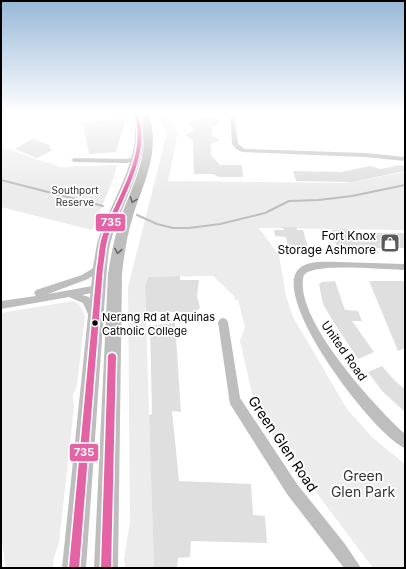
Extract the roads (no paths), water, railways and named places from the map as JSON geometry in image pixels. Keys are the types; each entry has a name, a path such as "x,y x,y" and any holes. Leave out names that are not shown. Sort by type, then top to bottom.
{"main road":[{"path":"106,568 104,286 100,268 105,238 136,159 139,139"},
{"path":"73,565 94,327 104,286 118,253 122,232 147,159 149,139"},
{"path":"136,159 147,159"}],"street":[{"path":"234,139 238,151 365,155 405,159"},
{"path":"110,160 133,157 136,159"},
{"path":"74,160 122,161 136,159"},
{"path":"122,161 129,165 131,172"},
{"name":"United Road","path":"405,267 313,266 300,272 297,283 301,305 311,330 358,394 386,426 405,442"},
{"path":"11,303 85,277 100,268"},
{"path":"1,305 104,286"},
{"path":"58,295 78,296 86,300 90,307 94,327"},
{"name":"Green Glen Road","path":"223,322 234,400 292,489 340,549 353,568"}],"waterway":[{"path":"1,180 103,206"},
{"path":"137,215 157,224 173,228 189,228 220,224 265,213 289,201 319,200 352,196 405,185"}],"place":[{"name":"Fort Knox Storage Ashmore","path":"390,243"},
{"name":"Nerang Rd at Aquinas Catholic College","path":"95,323"}],"park label":[{"name":"Southport Reserve","path":"75,196"},
{"name":"Green Glen Park","path":"363,484"}]}
